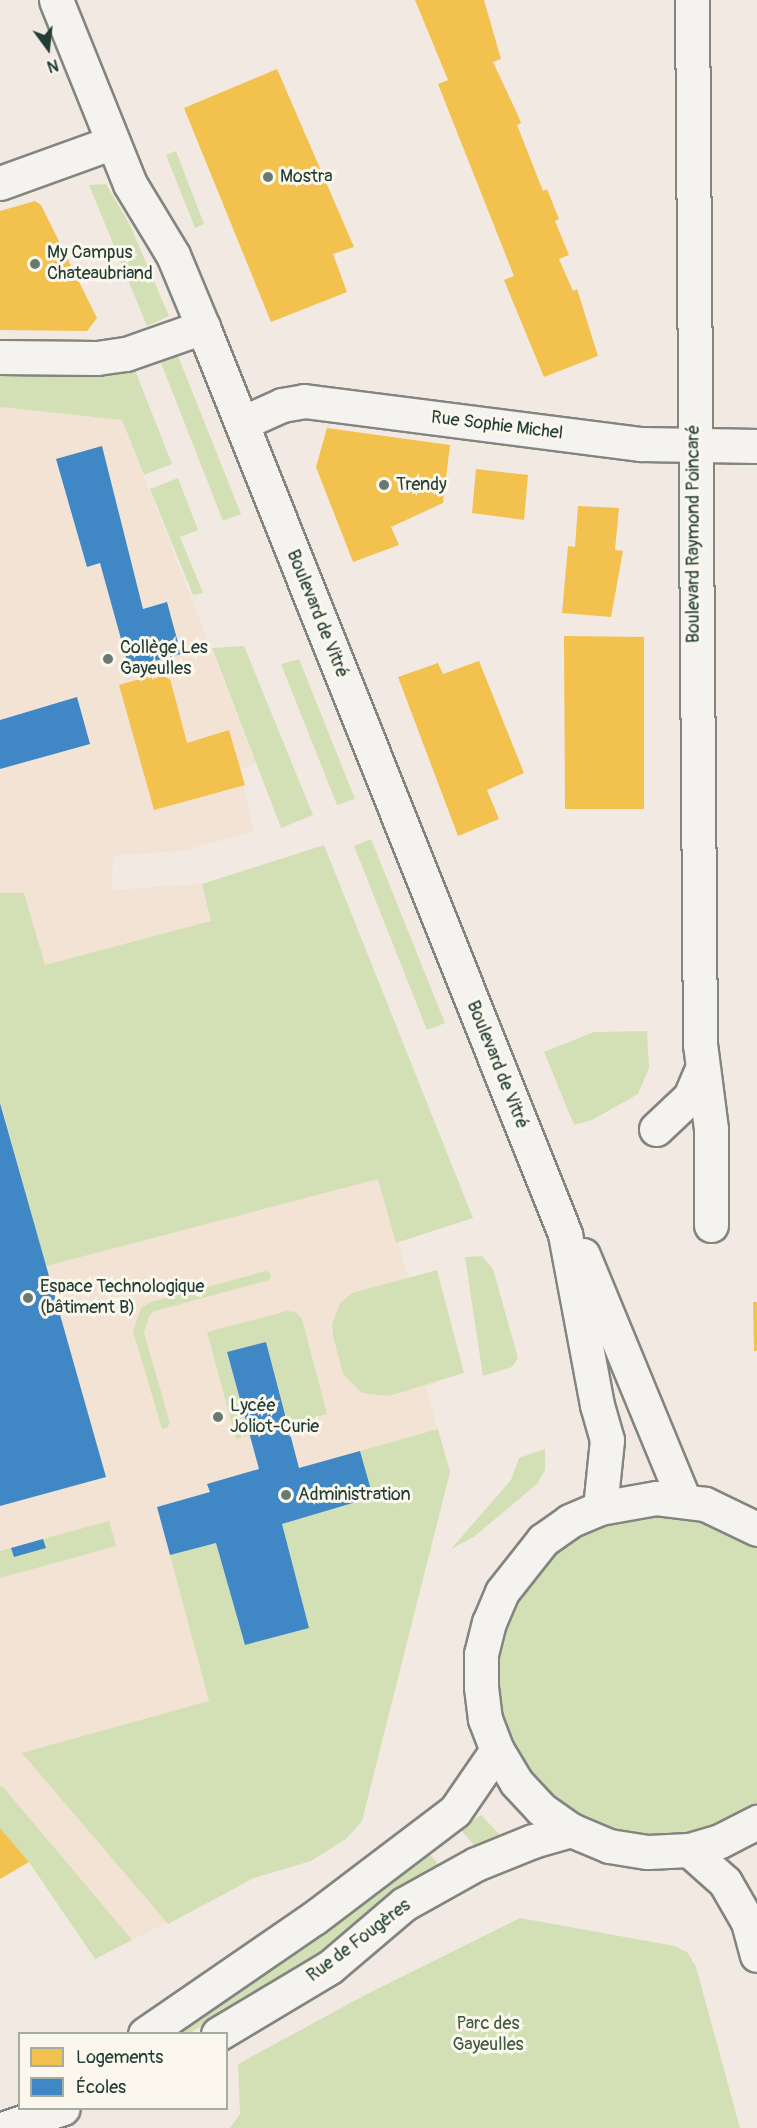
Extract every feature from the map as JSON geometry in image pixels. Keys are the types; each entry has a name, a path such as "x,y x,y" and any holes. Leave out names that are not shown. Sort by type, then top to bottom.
{"main road":[{"name":"Boulevard de Vitré","path":"56,0 130,184 173,255 203,327 564,1234 597,1405 608,1440 600,1508"},
{"name":"Boulevard Raymond Poincaré","path":"692,0 694,446 702,1069 711,1129 711,1225"},
{"path":"0,183 113,142"},
{"path":"0,357 97,358 126,354 203,327"},
{"name":"Rue Sophie Michel","path":"242,423 282,405 304,401 641,444 757,446"},
{"name":"Boulevard Raymond Poincaré","path":"656,1129 690,1097 702,1069"},
{"name":"Boulevard de Vitré","path":"564,1234 583,1255 684,1500"},
{"path":"752,1521 684,1500 656,1498 600,1508 570,1521 543,1540 520,1564 489,1622 481,1654 481,1687 485,1719 497,1750 516,1782 541,1809 572,1830 609,1846 648,1852 689,1850 720,1841 757,1821"},
{"path":"148,2032 314,1918 455,1811 497,1750"},
{"name":"Rue de Fougères","path":"221,2032 330,1967 404,1904 476,1864 533,1841 572,1830"},
{"path":"689,1850 725,1882 748,1922 757,1955"},
{"path":"0,2124 22,2110"},
{"path":"5,2128 60,2110"}],"shaded area":[{"name":"Lycée Joliot-Curie","path":"0,407 122,420 256,764 240,769 254,832 181,851 113,856 112,890 202,884 290,859 438,1383 426,1387 450,1472 241,1884 95,1959 29,1862 0,1828"}],"green space":[{"path":"176,151 204,224 195,228 166,155"},
{"path":"106,184 130,225 169,316 147,326 89,185"},
{"path":"178,356 241,514 223,521 161,363"},
{"path":"133,365 172,464 144,475 122,420 0,407 0,368"},
{"path":"178,478 198,530 180,537 203,593 193,595 150,489"},
{"path":"244,646 313,815 281,828 212,648"},
{"path":"299,659 355,799 337,805 281,664"},
{"path":"371,839 445,1023 427,1030 354,846"},
{"path":"324,845 473,1218 396,1243 378,1179 46,1266 0,1100 0,893 24,893 45,965 211,921 202,884"},
{"path":"647,1031 649,1068 638,1094 592,1120 574,1125 544,1052 594,1032"},
{"path":"482,1256 493,1269 518,1358 512,1367 483,1376 465,1257"},
{"path":"437,1270 464,1373 389,1396 362,1393 343,1374 333,1336 332,1324 340,1303 352,1293"},
{"path":"266,1271 271,1274 269,1280 155,1311 149,1316 144,1333 170,1423 167,1428 162,1429 133,1331 141,1308 151,1302"},
{"path":"287,1311 296,1312 302,1319 327,1414 288,1425 266,1343 227,1353 249,1435 236,1439 207,1332"},
{"path":"438,1429 450,1472 362,1821 346,1839 311,1861 254,1878 168,1924 22,1753 209,1701 170,1555 216,1543 245,1645 309,1628 282,1524 373,1497 360,1451"},
{"path":"545,1449 545,1470 537,1484 475,1536 451,1549 511,1480 519,1458"},
{"path":"654,1514 716,1525 757,1548 757,1803 727,1822 666,1837 604,1828 547,1794 512,1745 501,1716 496,1684 498,1652 506,1621 520,1592 539,1566 563,1545 591,1529 622,1518"},
{"path":"109,1521 116,1546 0,1578 0,1551"},
{"path":"0,1786 132,1940 95,1959 29,1862 0,1828"},
{"path":"481,1815 502,1837 479,1851 459,1828"},
{"path":"426,1850 441,1867 301,1967 192,2032 173,2032"},
{"name":"Parc des Gayeulles","path":"520,1918 675,1946 688,1953 696,1967 740,2128 230,2128 240,2114 238,2064 367,1994"}],"building: Logements":[{"path":"415,0 484,0 501,59 493,62 521,123 517,125 543,191 547,189 559,219 555,221 569,255 559,259 573,291 577,289 598,356 544,377 504,280 514,276 438,84 448,80"},
{"name":"Mostra","path":"277,69 354,247 333,254 347,292 271,322 184,108"},
{"name":"My Campus Chateaubriand","path":"35,201 41,205 97,318 87,331 0,330 0,211"},
{"name":"Trendy","path":"327,428 450,445 443,503 391,527 399,545 353,562 316,467"},
{"path":"476,469 528,475 524,520 472,513"},
{"path":"578,506 619,508 615,550 623,551 611,617 562,613 568,546 575,547"},
{"path":"564,636 644,637 644,809 565,809"},
{"path":"479,661 524,773 487,790 499,819 458,836 398,677 438,663 443,674"},
{"path":"168,671 187,743 229,730 245,785 154,810 119,685"},
{"path":"753,1302 757,1302 757,1351 754,1351"},
{"path":"0,1828 29,1862 0,1879"}],"building: Écoles":[{"path":"102,446 143,609 167,602 181,654 129,668 100,563 87,567 56,459"},
{"path":"77,697 90,744 0,769 0,720"},
{"name":"Espace Technologique (bâtiment B)","path":"0,1103 106,1477 0,1506"},
{"name":"Administration","path":"266,1342 299,1468 360,1451 373,1497 282,1524 309,1628 245,1645 216,1543 170,1555 157,1507 210,1492 207,1484 259,1469 227,1352"},
{"path":"43,1539 46,1548 14,1557 11,1548"}],"place":[{"name":"Mostra","path":"268,177"},
{"name":"My Campus Chateaubriand","path":"35,264"},
{"name":"Trendy","path":"384,485"},
{"name":"Collège Les Gayeulles","path":"108,659"},
{"name":"Espace Technologique (bâtiment B)","path":"28,1298"},
{"name":"Lycée Joliot-Curie","path":"218,1417"},
{"name":"Administration","path":"286,1495"}]}
